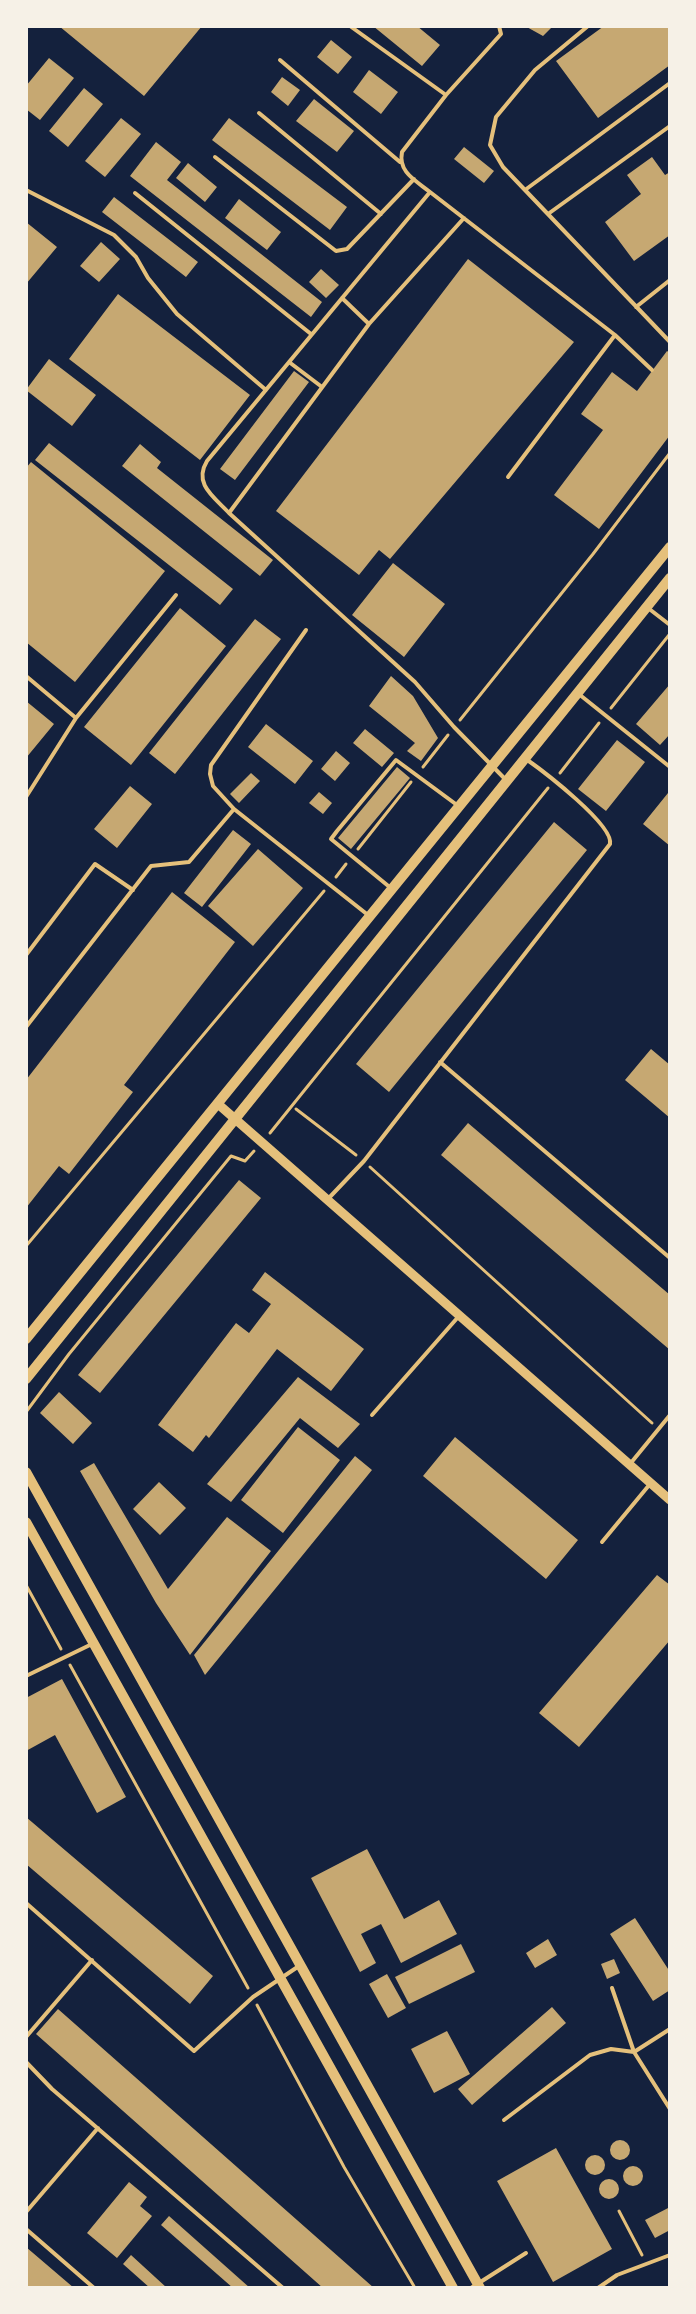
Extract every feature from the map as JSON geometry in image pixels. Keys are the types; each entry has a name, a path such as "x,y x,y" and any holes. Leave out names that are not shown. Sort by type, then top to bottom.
{"main road":[{"path":"26,1339 670,547"},
{"path":"26,1379 233,1118 526,759 670,578"},
{"path":"26,1472 476,2286"},
{"path":"26,1522 453,2288"}],"street":[{"path":"218,1104 670,1500"}],"lane":[{"path":"350,26 446,95"},
{"path":"400,162 402,152 446,95 501,34 499,26"},
{"path":"588,26 535,70 496,117 490,144 503,166 670,342"},
{"path":"280,60 400,162 406,172 414,179 615,335 652,370"},
{"path":"525,190 670,83"},
{"path":"259,113 381,214"},
{"path":"548,214 670,126"},
{"path":"215,157 336,251 348,249 414,179"},
{"path":"26,190 114,235 136,257 148,278 177,314 266,390"},
{"path":"430,192 311,334 201,470 202,482 229,513 415,682 507,782"},
{"path":"136,193 311,334"},
{"path":"229,513 369,324 464,218"},
{"path":"636,307 670,280"},
{"path":"342,298 369,324"},
{"path":"508,477 615,335"},
{"path":"289,362 322,387"},
{"path":"26,797 76,718 176,595"},
{"path":"646,607 670,625"},
{"path":"306,630 211,764 210,774 213,786 234,809 370,916"},
{"path":"26,676 76,718"},
{"path":"578,693 670,767"},
{"path":"327,1200 364,1161 610,844 610,835 554,779 526,759"},
{"path":"392,889 331,839 337,831 396,760 459,807"},
{"path":"26,1027 151,866 189,862 234,809"},
{"path":"26,955 95,864 133,890"},
{"path":"440,1062 670,1258"},
{"path":"372,1415 460,1316"},
{"path":"629,1464 670,1415"},
{"path":"602,1542 650,1483"},
{"path":"26,1676 94,1643"},
{"path":"26,1902 194,2052 253,1997 300,1965"},
{"path":"26,2037 92,1960"},
{"path":"612,1988 634,2052 670,2109"},
{"path":"504,2120 590,2055 611,2048 634,2052 670,2028"},
{"path":"26,2062 52,2089 283,2288"},
{"path":"26,2212 98,2128"},
{"path":"26,2229 94,2288"},
{"path":"476,2286 526,2253"},
{"path":"598,2288 617,2275 670,2255"}],"path":[{"path":"26,1412 69,1354 231,1156 245,1161 262,1143 670,634"},
{"path":"296,1108 364,1161 658,1428"},
{"path":"26,1585 253,1997 344,2167 416,2288"},
{"path":"619,2211 647,2265"}],"building":[{"path":"59,26 202,26 144,96"},
{"path":"373,26 417,26 440,45 422,66"},
{"path":"525,26 553,26 543,36"},
{"path":"604,26 670,26 670,65 598,118 556,61"},
{"path":"331,40 352,57 338,74 317,57"},
{"path":"49,58 74,78 40,120 26,109 26,86"},
{"path":"369,70 398,92 381,114 353,92"},
{"path":"282,77 300,90 288,106 271,92"},
{"path":"84,88 103,104 68,147 49,131"},
{"path":"314,99 354,131 337,152 296,121"},
{"path":"121,118 141,134 105,177 85,161"},
{"path":"229,118 347,207 330,230 212,140"},
{"path":"156,142 181,162 167,180 322,302 311,317 130,176"},
{"path":"464,147 494,171 484,183 454,159"},
{"path":"652,157 665,175 670,172 670,235 634,261 605,222 641,194 627,175"},
{"path":"188,163 217,187 205,202 176,178"},
{"path":"114,197 198,262 186,277 102,212"},
{"path":"239,199 281,232 267,250 225,218"},
{"path":"26,222 57,247 26,284"},
{"path":"101,242 120,259 99,282 80,266"},
{"path":"468,259 574,342 390,559 379,550 359,575 276,511"},
{"path":"321,269 339,285 326,298 309,282"},
{"path":"118,294 250,395 200,460 69,359"},
{"path":"667,351 670,353 670,435 599,529 554,495 603,430 581,414 612,372 637,391"},
{"path":"49,359 96,395 72,426 26,390"},
{"path":"294,371 309,382 235,480 220,469"},
{"path":"49,443 233,589 220,605 35,460"},
{"path":"140,444 161,462 157,468 273,560 260,576 122,466"},
{"path":"31,462 165,571 75,682 26,642 26,468"},
{"path":"393,563 445,604 404,657 352,615"},
{"path":"180,608 226,646 131,765 84,727"},
{"path":"255,619 281,639 175,774 149,753"},
{"path":"391,676 413,696 438,738 421,761 407,751 415,743 369,706"},
{"path":"670,684 670,734 660,745 636,724"},
{"path":"26,701 54,724 26,758"},
{"path":"266,724 313,761 295,784 248,747"},
{"path":"365,729 394,753 382,767 353,743"},
{"path":"617,740 645,762 606,811 578,789"},
{"path":"336,751 350,763 335,781 321,769"},
{"path":"397,767 410,778 351,849 338,838"},
{"path":"251,773 260,781 239,803 230,794"},
{"path":"130,786 152,804 117,848 94,829"},
{"path":"319,792 332,803 323,814 309,803"},
{"path":"668,793 670,795 670,846 643,824"},
{"path":"554,822 587,850 389,1092 356,1064"},
{"path":"233,830 251,844 202,907 184,893"},
{"path":"258,849 303,888 253,946 208,906"},
{"path":"172,892 235,942 124,1085 133,1092 69,1174 59,1166 26,1208 26,1080"},
{"path":"651,1049 670,1065 670,1118 625,1080"},
{"path":"468,1123 670,1295 670,1350 441,1155"},
{"path":"239,1180 261,1198 100,1393 78,1375"},
{"path":"265,1272 364,1349 331,1391 277,1349 209,1438 206,1435 193,1452 158,1425 236,1323 249,1333 271,1304 252,1290"},
{"path":"298,1377 360,1424 338,1448 300,1418 231,1502 207,1484"},
{"path":"59,1392 92,1423 73,1444 40,1413"},
{"path":"298,1427 340,1460 283,1533 241,1500"},
{"path":"455,1437 578,1540 546,1579 423,1476"},
{"path":"355,1456 372,1470 205,1675 194,1655"},
{"path":"94,1463 168,1589 227,1517 271,1551 190,1655 156,1603 80,1471"},
{"path":"159,1482 186,1508 160,1535 133,1509"},
{"path":"657,1575 670,1585 670,1640 579,1747 539,1713"},
{"path":"62,1679 126,1797 97,1813 55,1735 26,1751 26,1698"},
{"path":"26,1817 213,1976 190,2004 26,1864"},
{"path":"367,1849 404,1919 439,1900 457,1934 401,1963 381,1924 361,1934 376,1963 360,1972 311,1878"},
{"path":"635,1918 670,1972 670,1990 653,2001 610,1934"},
{"path":"548,1939 557,1955 535,1968 526,1953"},
{"path":"461,1944 475,1972 409,2004 395,1977"},
{"path":"614,1959 620,1973 607,1979 601,1964"},
{"path":"387,1974 406,2008 388,2018 369,1984"},
{"path":"552,2007 566,2023 472,2105 458,2089"},
{"path":"58,2009 374,2288 323,2288 36,2034"},
{"path":"447,2031 470,2074 434,2093 411,2049"},
{"path":"620,2140 627,2143 630,2150 627,2157 620,2160 613,2157 610,2150 613,2143"},
{"path":"556,2148 612,2249 553,2282 497,2181"},
{"path":"595,2155 602,2158 605,2165 602,2172 595,2175 588,2172 585,2165 588,2158"},
{"path":"633,2166 640,2169 643,2176 640,2183 633,2186 626,2183 623,2176 626,2169"},
{"path":"609,2179 616,2182 619,2189 616,2196 609,2199 602,2196 599,2189 602,2182"},
{"path":"129,2182 147,2197 140,2206 152,2216 117,2258 87,2233"},
{"path":"670,2207 670,2230 655,2238 645,2220"},
{"path":"169,2216 250,2288 233,2288 161,2225"},
{"path":"26,2247 74,2288 26,2288"},
{"path":"131,2255 167,2288 150,2288 123,2264"}]}
